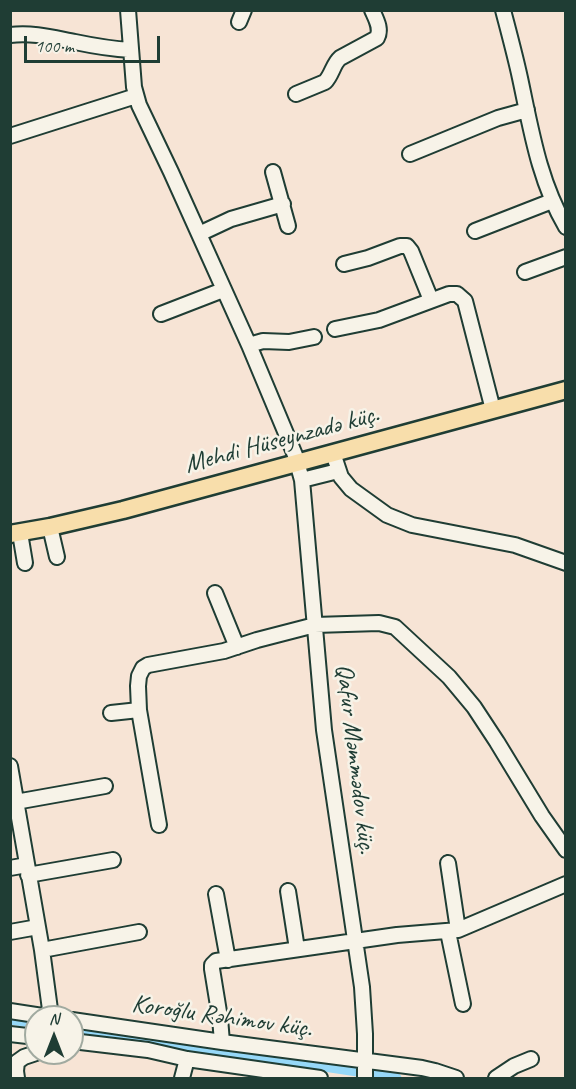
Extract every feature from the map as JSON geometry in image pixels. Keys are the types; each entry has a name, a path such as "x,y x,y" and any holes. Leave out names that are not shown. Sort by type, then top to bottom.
{"main road":[{"name":"Mehdi Hüseynzadə küç.","path":"14,531 50,527 123,510 566,381"},
{"name":"Mehdi Hüseynzadə küç.","path":"14,531 49,518 296,459 333,453 566,390"}],"street":[{"name":"Qafur Məmmədov küç.","path":"128,10 136,96 249,345 296,459 302,480 324,730 356,942 363,1004 365,1078"},
{"path":"296,94 325,82 340,57 377,38 380,33 372,10"},
{"path":"503,10 540,166 552,201 566,227"},
{"path":"10,35 40,35 99,47 131,50"},
{"path":"10,136 136,96"},
{"path":"410,154 498,118 527,110"},
{"path":"273,172 288,226"},
{"path":"476,231 552,201"},
{"path":"199,234 231,219 283,204"},
{"path":"344,264 400,246 407,246 431,300"},
{"path":"525,272 566,257"},
{"path":"161,314 223,290"},
{"path":"335,329 379,320 431,300 457,294 465,300 491,402"},
{"path":"249,345 263,341 289,342 314,336"},
{"path":"333,453 338,471 346,483 358,496 387,515 400,521 438,531 516,545 566,563"},
{"path":"302,480 338,471"},
{"path":"50,527 57,557"},
{"path":"14,531 25,563"},
{"path":"215,593 237,647"},
{"path":"159,825 139,710 138,686 142,668 237,647 315,625 379,623 395,627 449,677 474,707 542,816 563,843"},
{"path":"111,713 139,710"},
{"path":"10,766 14,802 42,950 49,1005"},
{"path":"14,802 105,786"},
{"path":"10,868 28,870 113,860"},
{"path":"448,864 453,931 463,1004"},
{"path":"222,1042 212,969 212,964 216,961 397,935 453,931 566,884"},
{"path":"288,891 297,949"},
{"path":"216,894 228,960"},
{"path":"10,932 38,927"},
{"path":"42,950 139,932"},
{"name":"Koroğlu Rəhimov küç.","path":"84,1022 422,1068 456,1078"},
{"name":"Koroğlu Rəhimov küç.","path":"84,1042 148,1050 187,1059 320,1078"},
{"path":"17,1078 17,1062 24,1057"},
{"path":"182,1078 187,1059"},
{"path":"496,1078 514,1066 531,1059"}],"waterway":[{"path":"10,1020 24,1022"},
{"path":"84,1031 397,1078"}]}
